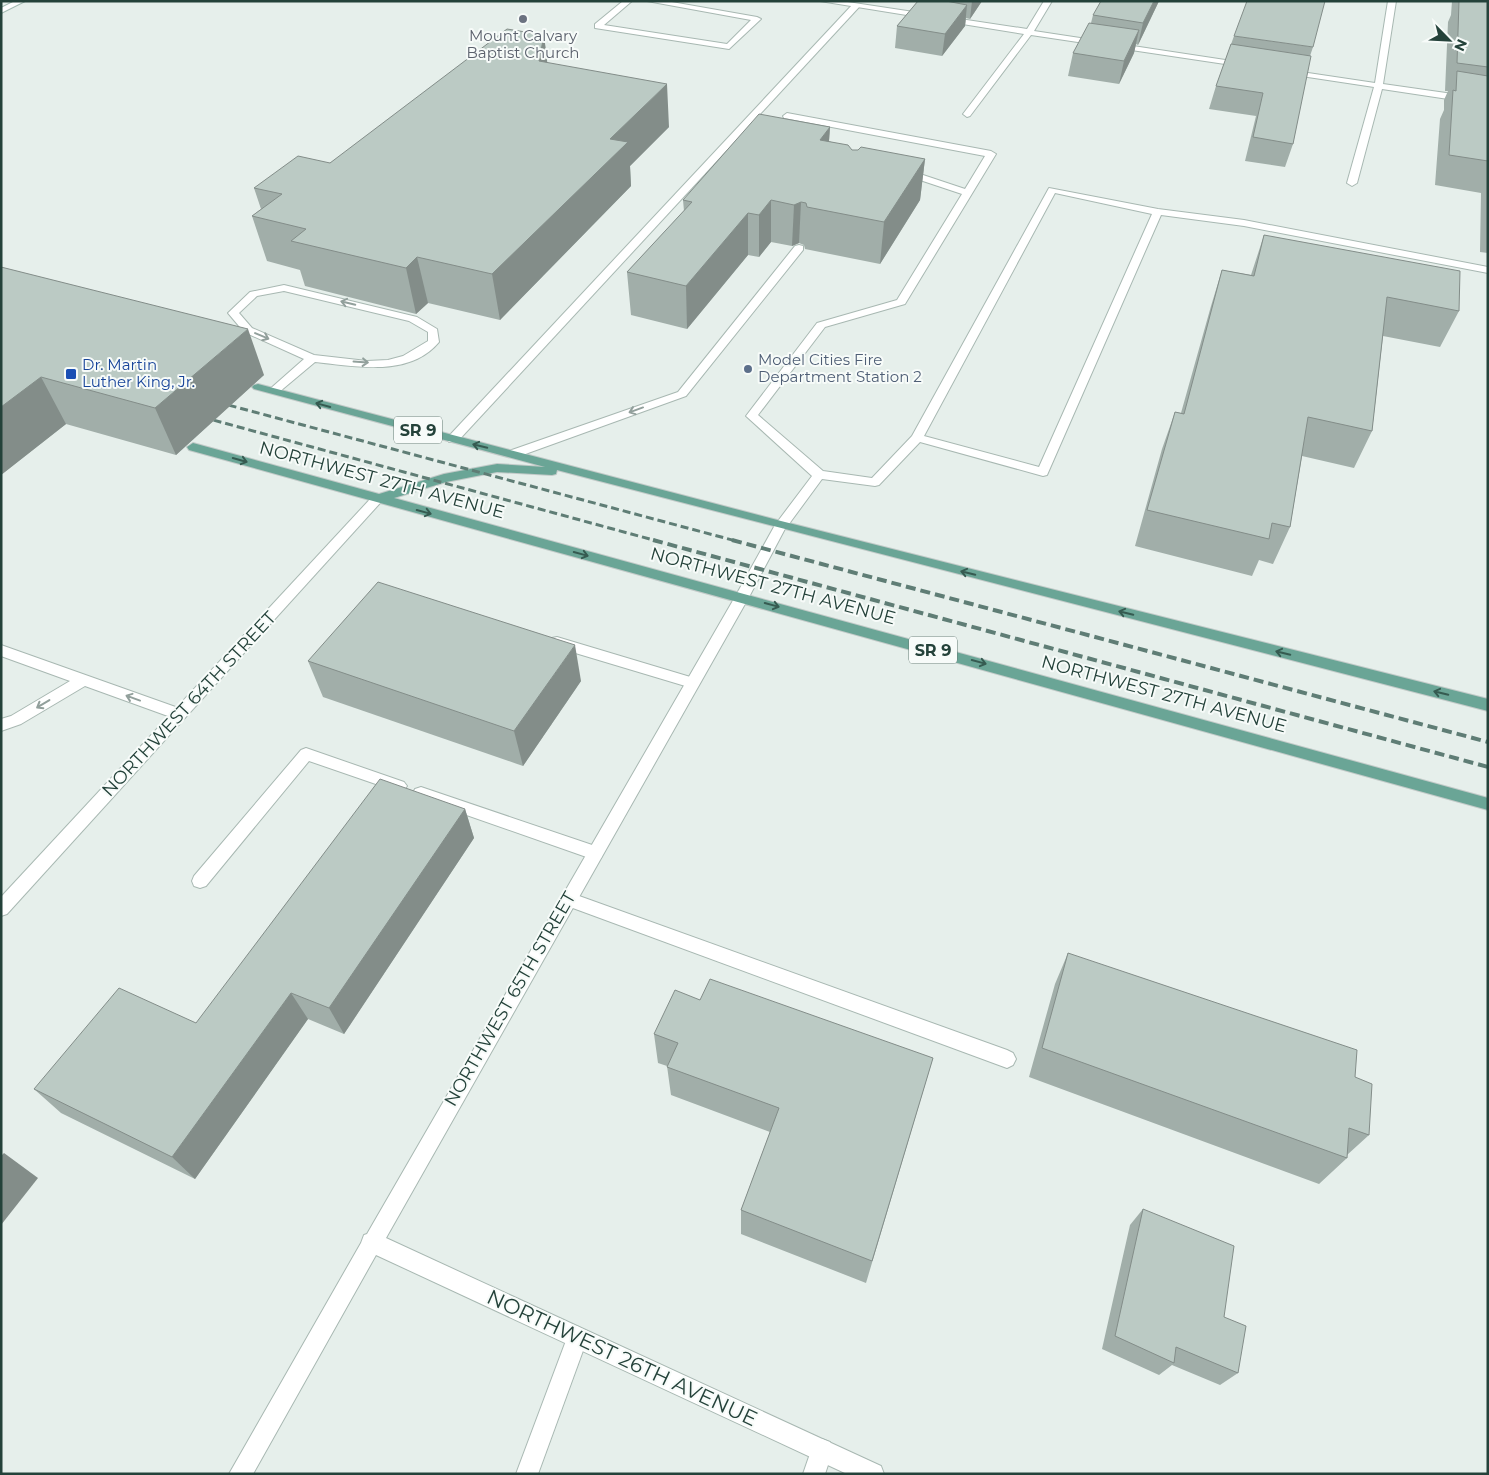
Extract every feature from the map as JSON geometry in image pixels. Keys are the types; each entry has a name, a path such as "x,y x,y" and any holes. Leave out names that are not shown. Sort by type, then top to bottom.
{"main road":[{"name":"SR 9","path":"258,387 780,525 1488,705"},
{"name":"NORTHWEST 27TH AVENUE","path":"193,447 1488,804"},
{"path":"377,499 444,478 497,468 578,472"}],"street":[{"path":"1,11 21,1"},
{"path":"628,1 598,26 729,47 757,19 651,1"},
{"path":"824,1 1251,66"},
{"path":"967,114 1029,32 1048,1"},
{"path":"1352,183 1379,86 1392,1"},
{"path":"453,439 856,6"},
{"path":"1281,71 1488,102"},
{"path":"787,116 991,154 901,302 821,325 752,416 818,475 875,482 917,438 1052,190 1158,212 1244,223 1488,270"},
{"path":"896,169 968,193"},
{"path":"917,438 1043,472 1158,212"},
{"path":"513,454 682,394 800,248"},
{"path":"274,392 312,358 379,364 396,362 415,355 434,342 434,331 413,319 284,288 254,294 233,314 248,330 312,358"},
{"name":"NORTHWEST 65TH STREET","path":"240,1474 371,1242 742,597 780,525 818,475"},
{"name":"NORTHWEST 64TH STREET","path":"1,909 377,499"},
{"path":"540,637 692,683"},
{"path":"1,650 179,714"},
{"path":"1,725 16,720 83,680"},
{"path":"200,882 306,754 595,853"},
{"path":"568,899 1008,1059"},
{"name":"NORTHWEST 26TH AVENUE","path":"371,1242 874,1474"},
{"path":"527,1474 577,1337"},
{"path":"814,1474 822,1450"}],"building":[{"path":"918,1 946,1 967,5 945,34 897,26"},
{"path":"1101,1 1154,1 1143,23 1093,15"},
{"path":"1247,1 1325,1 1313,47 1234,36"},
{"path":"1459,1 1488,1 1488,67 1457,63"},
{"path":"1089,23 1139,30 1124,61 1073,53"},
{"path":"507,29 544,35 539,61 667,84 610,139 628,142 492,274 417,257 406,268 291,241 306,229 252,216 282,194 254,188 298,156 330,163"},
{"path":"1231,44 1311,56 1293,144 1253,137 1263,93 1216,86"},
{"path":"1457,71 1488,76 1488,161 1449,155 1453,90 1456,91"},
{"path":"759,114 830,127 820,140 848,145 852,150 858,150 861,147 925,159 884,222 807,207 806,203 801,202 794,205 771,200 759,215 748,213 686,286 627,272 692,202 683,200"},
{"path":"1264,235 1460,271 1459,311 1387,297 1372,431 1308,417 1290,527 1272,523 1269,539 1147,510 1175,412 1184,414 1222,270 1254,276"},
{"path":"1,267 248,329 155,408 41,377 1,407"},
{"path":"378,582 575,645 514,731 308,661"},
{"path":"380,779 465,809 329,1008 291,993 172,1157 34,1089 119,988 196,1023"},
{"path":"1068,953 1357,1050 1355,1077 1372,1084 1369,1135 1349,1128 1347,1158 1042,1048"},
{"path":"710,979 933,1058 872,1261 741,1210 779,1108 667,1067 678,1043 654,1034 675,990 700,1000"},
{"path":"1143,1209 1234,1246 1224,1317 1246,1326 1238,1373 1176,1347 1174,1363 1115,1336"}],"railway":[{"path":"217,402 736,541"},
{"path":"202,417 657,541"},
{"path":"653,540 1488,767"},
{"path":"732,540 1488,742"}],"place":[{"name":"Mount Calvary Baptist Church","path":"523,19"},
{"name":"Model Cities Fire Department Station 2","path":"748,369"},
{"name":"Dr. Martin Luther King, Jr.","path":"71,374"}]}
